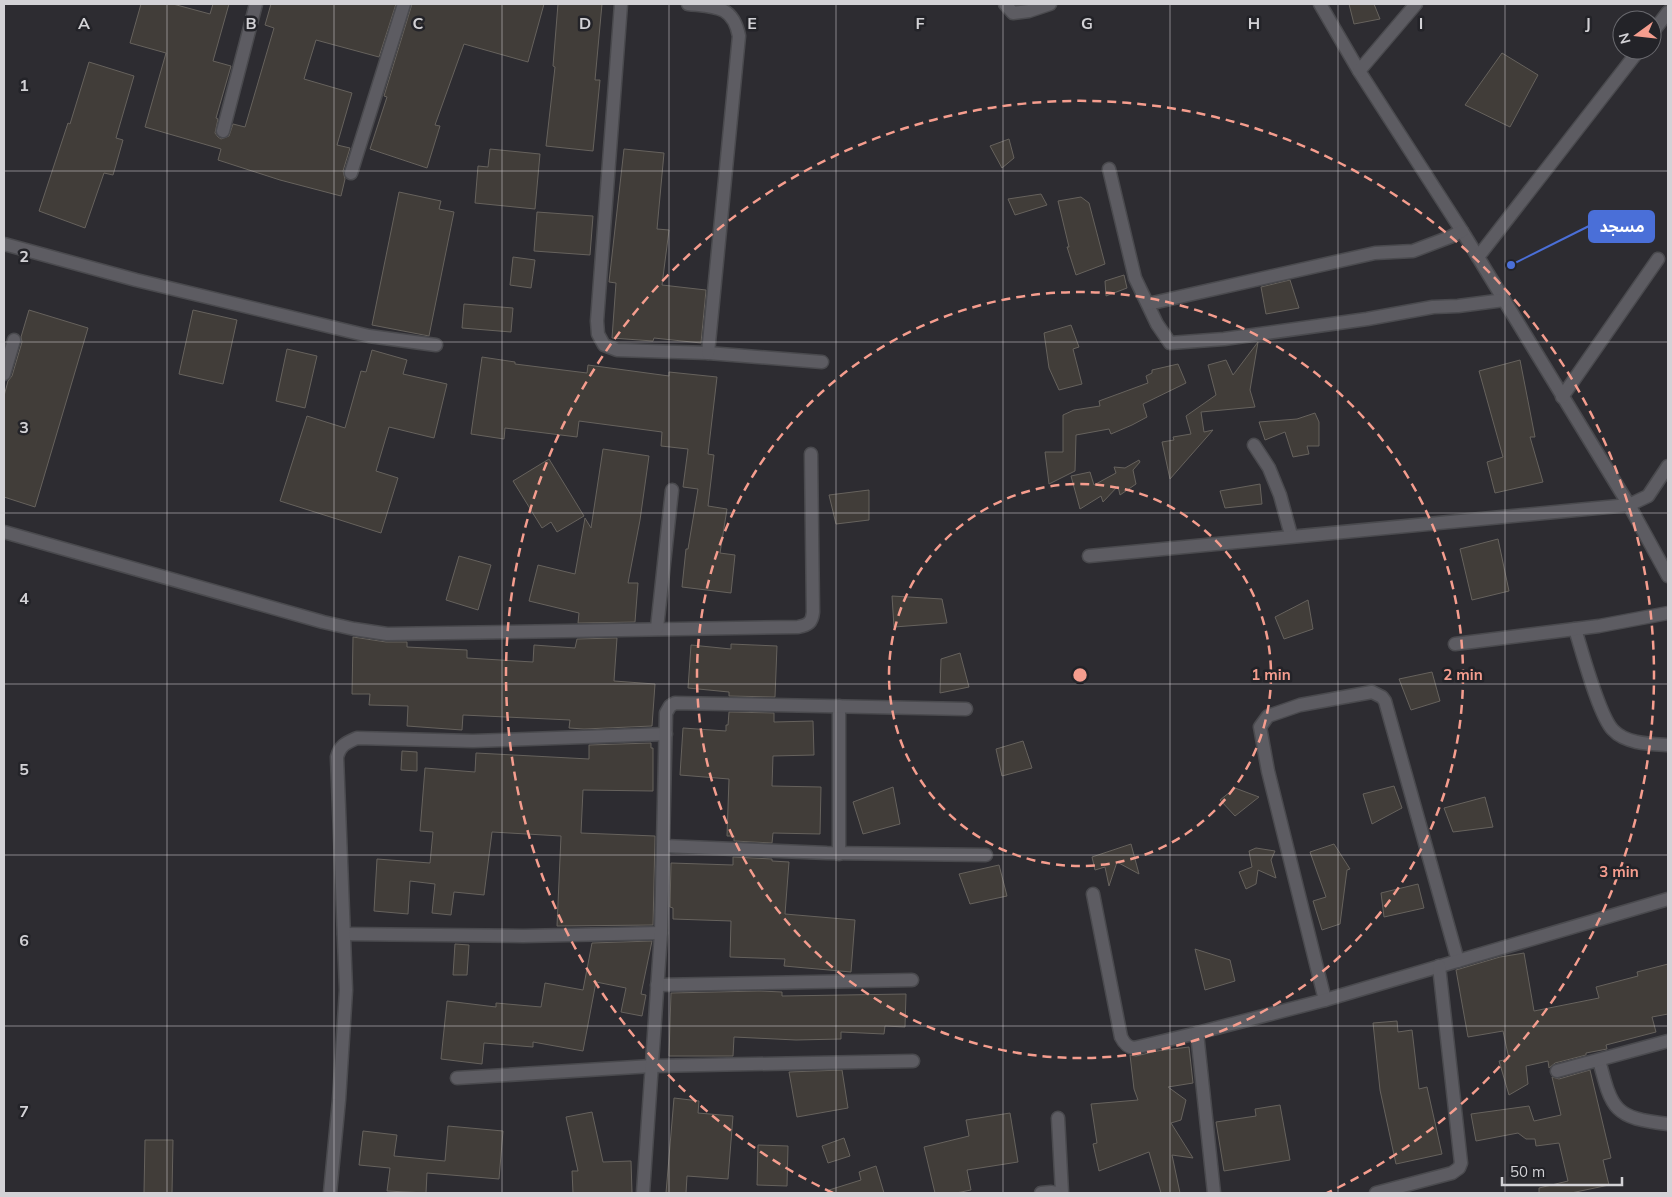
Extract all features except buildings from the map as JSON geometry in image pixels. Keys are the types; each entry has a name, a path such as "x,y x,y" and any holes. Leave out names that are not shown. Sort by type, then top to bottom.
{"street":[{"path":"223,130 256,4"},
{"path":"352,173 404,4"},
{"path":"622,4 597,321 598,334 604,345 617,350 708,353 822,362"},
{"path":"688,4 716,7 730,14 737,24 739,36 708,353"},
{"path":"1005,4 1014,13 1029,11 1050,4"},
{"path":"1320,4 1359,71 1462,231 1629,505 1668,576"},
{"path":"1359,71 1416,4"},
{"path":"1478,257 1631,60"},
{"path":"1109,169 1135,278 1157,324 1170,343 1224,339 1367,319 1433,307 1504,300"},
{"path":"1148,304 1375,253 1413,251 1462,231"},
{"path":"4,244 136,280 359,334 436,345"},
{"path":"1562,397 1658,259"},
{"path":"4,374 14,340"},
{"path":"1254,445 1269,468 1280,496 1291,535"},
{"path":"4,532 304,617 354,629 387,634 798,627 808,625 812,620 811,454"},
{"path":"1089,556 1291,535 1629,505 1648,496 1668,466"},
{"path":"657,628 672,490"},
{"path":"1455,644 1575,629 1668,613"},
{"path":"1575,629 1604,716 1613,730 1630,740 1668,745"},
{"path":"1326,1000 1268,771 1260,727 1268,716 1300,705 1372,692 1382,696 1385,701 1458,961"},
{"path":"644,1193 661,933 666,713 670,706 675,703 966,709"},
{"path":"839,706 839,854"},
{"path":"330,1193 339,1100 346,990 337,757 339,750 344,744 357,738 473,741 666,734"},
{"path":"664,846 839,854 986,855"},
{"path":"1093,894 1121,1037 1129,1048 1197,1033 1326,1000 1668,899"},
{"path":"344,934 523,936 661,933"},
{"path":"1376,1193 1452,1173 1459,1168 1461,1163 1439,966"},
{"path":"657,985 912,980"},
{"path":"1197,1033 1214,1193"},
{"path":"1557,1071 1668,1041"},
{"path":"457,1078 652,1066 913,1060"},
{"path":"1600,1060 1609,1096 1616,1108 1629,1116 1668,1124"},
{"path":"1058,1118 1062,1193"},
{"path":"1041,1193 1056,1193"}],"place":[{"name":"مسجد","path":"1511,265"}]}
